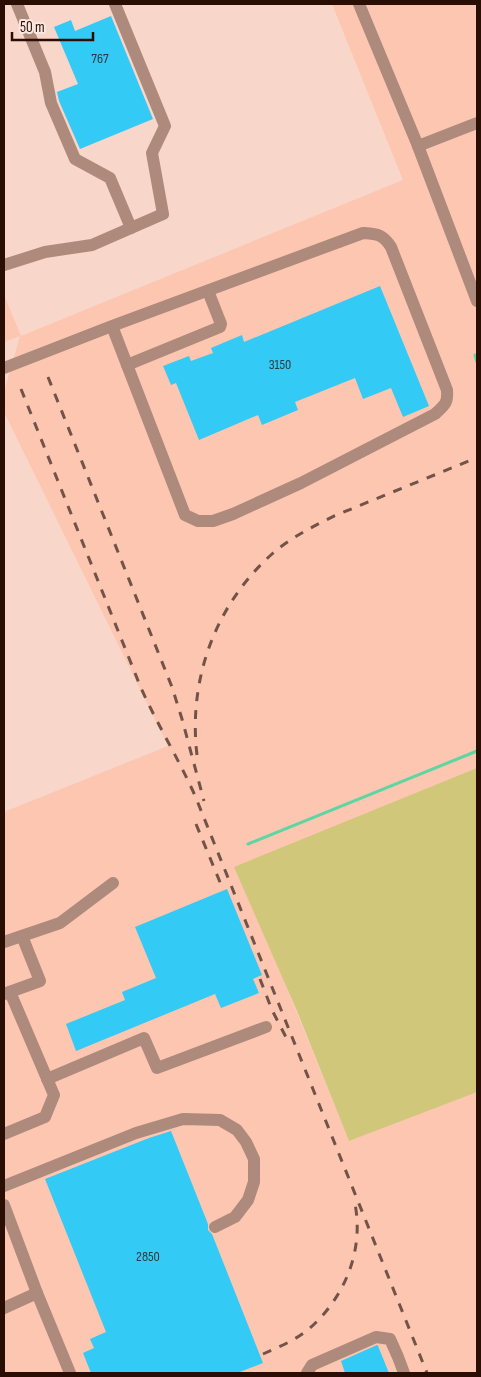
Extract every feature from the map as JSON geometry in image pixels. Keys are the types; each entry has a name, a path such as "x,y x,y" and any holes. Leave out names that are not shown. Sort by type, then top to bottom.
{"lane":[{"path":"18,4 45,72 51,103 75,159 110,178 131,228"},
{"path":"4,265 45,252 92,246 163,214 152,153 165,126 114,4"},
{"path":"359,4 418,146 477,301"},
{"path":"418,146 477,123"},
{"path":"4,368 112,326 363,233 384,237 391,247 444,381 448,400 435,414 302,483 213,521 198,521 185,515 112,326"},
{"path":"127,365 220,327 222,324 208,291"},
{"path":"4,942 60,923 113,883"},
{"path":"4,1134 45,1117 54,1096 7,993 40,981 22,936"},
{"path":"47,1079 144,1038 157,1068 266,1027"},
{"path":"4,1186 136,1133 165,1124 184,1119 220,1120 238,1130 246,1142 254,1159 254,1182 248,1200 235,1217 216,1227"},
{"path":"4,1205 70,1373"},
{"path":"4,1308 38,1293"},
{"path":"307,1373 312,1365 376,1337 390,1339 404,1373"}],"shaded area":[{"path":"332,4 477,4 477,778 241,875 349,1141 477,1091 477,1373 4,1373 4,812 168,746 4,412 4,392 20,336 4,342 4,295 21,336 403,180"},
{"path":"477,768 477,1092 349,1141 297,1011 234,867"}],"building":[{"path":"111,16 153,119 80,149 59,101 57,92 78,84 54,27 71,20 75,31"},
{"path":"380,286 429,406 403,417 391,388 363,399 355,378 295,402 298,410 262,425 258,415 199,440 176,383 171,385 163,366 189,356 191,361 213,353 211,348 242,335 244,342"},
{"path":"227,889 262,975 253,979 259,993 221,1008 215,994 76,1051 66,1024 125,1000 122,992 156,978 135,927"},
{"path":"171,1131 208,1224 208,1230 212,1234 263,1363 237,1373 91,1373 83,1353 94,1348 90,1339 106,1332 45,1179"},
{"path":"377,1345 389,1373 345,1373 341,1361"}],"waterway":[{"path":"475,355 477,362"},
{"path":"248,844 477,751"}],"railway":[{"path":"48,377 172,687 204,801"},
{"path":"21,389 141,688 196,798 427,1373"},
{"path":"197,755 195,727 197,699 202,672 221,620 235,596 252,574 279,548 318,524 476,458"},
{"path":"196,824 222,887"},
{"path":"260,979 272,1010 289,1043"},
{"path":"263,1354 305,1332 322,1316 333,1302 349,1272 354,1255 357,1238 355,1204"}]}
